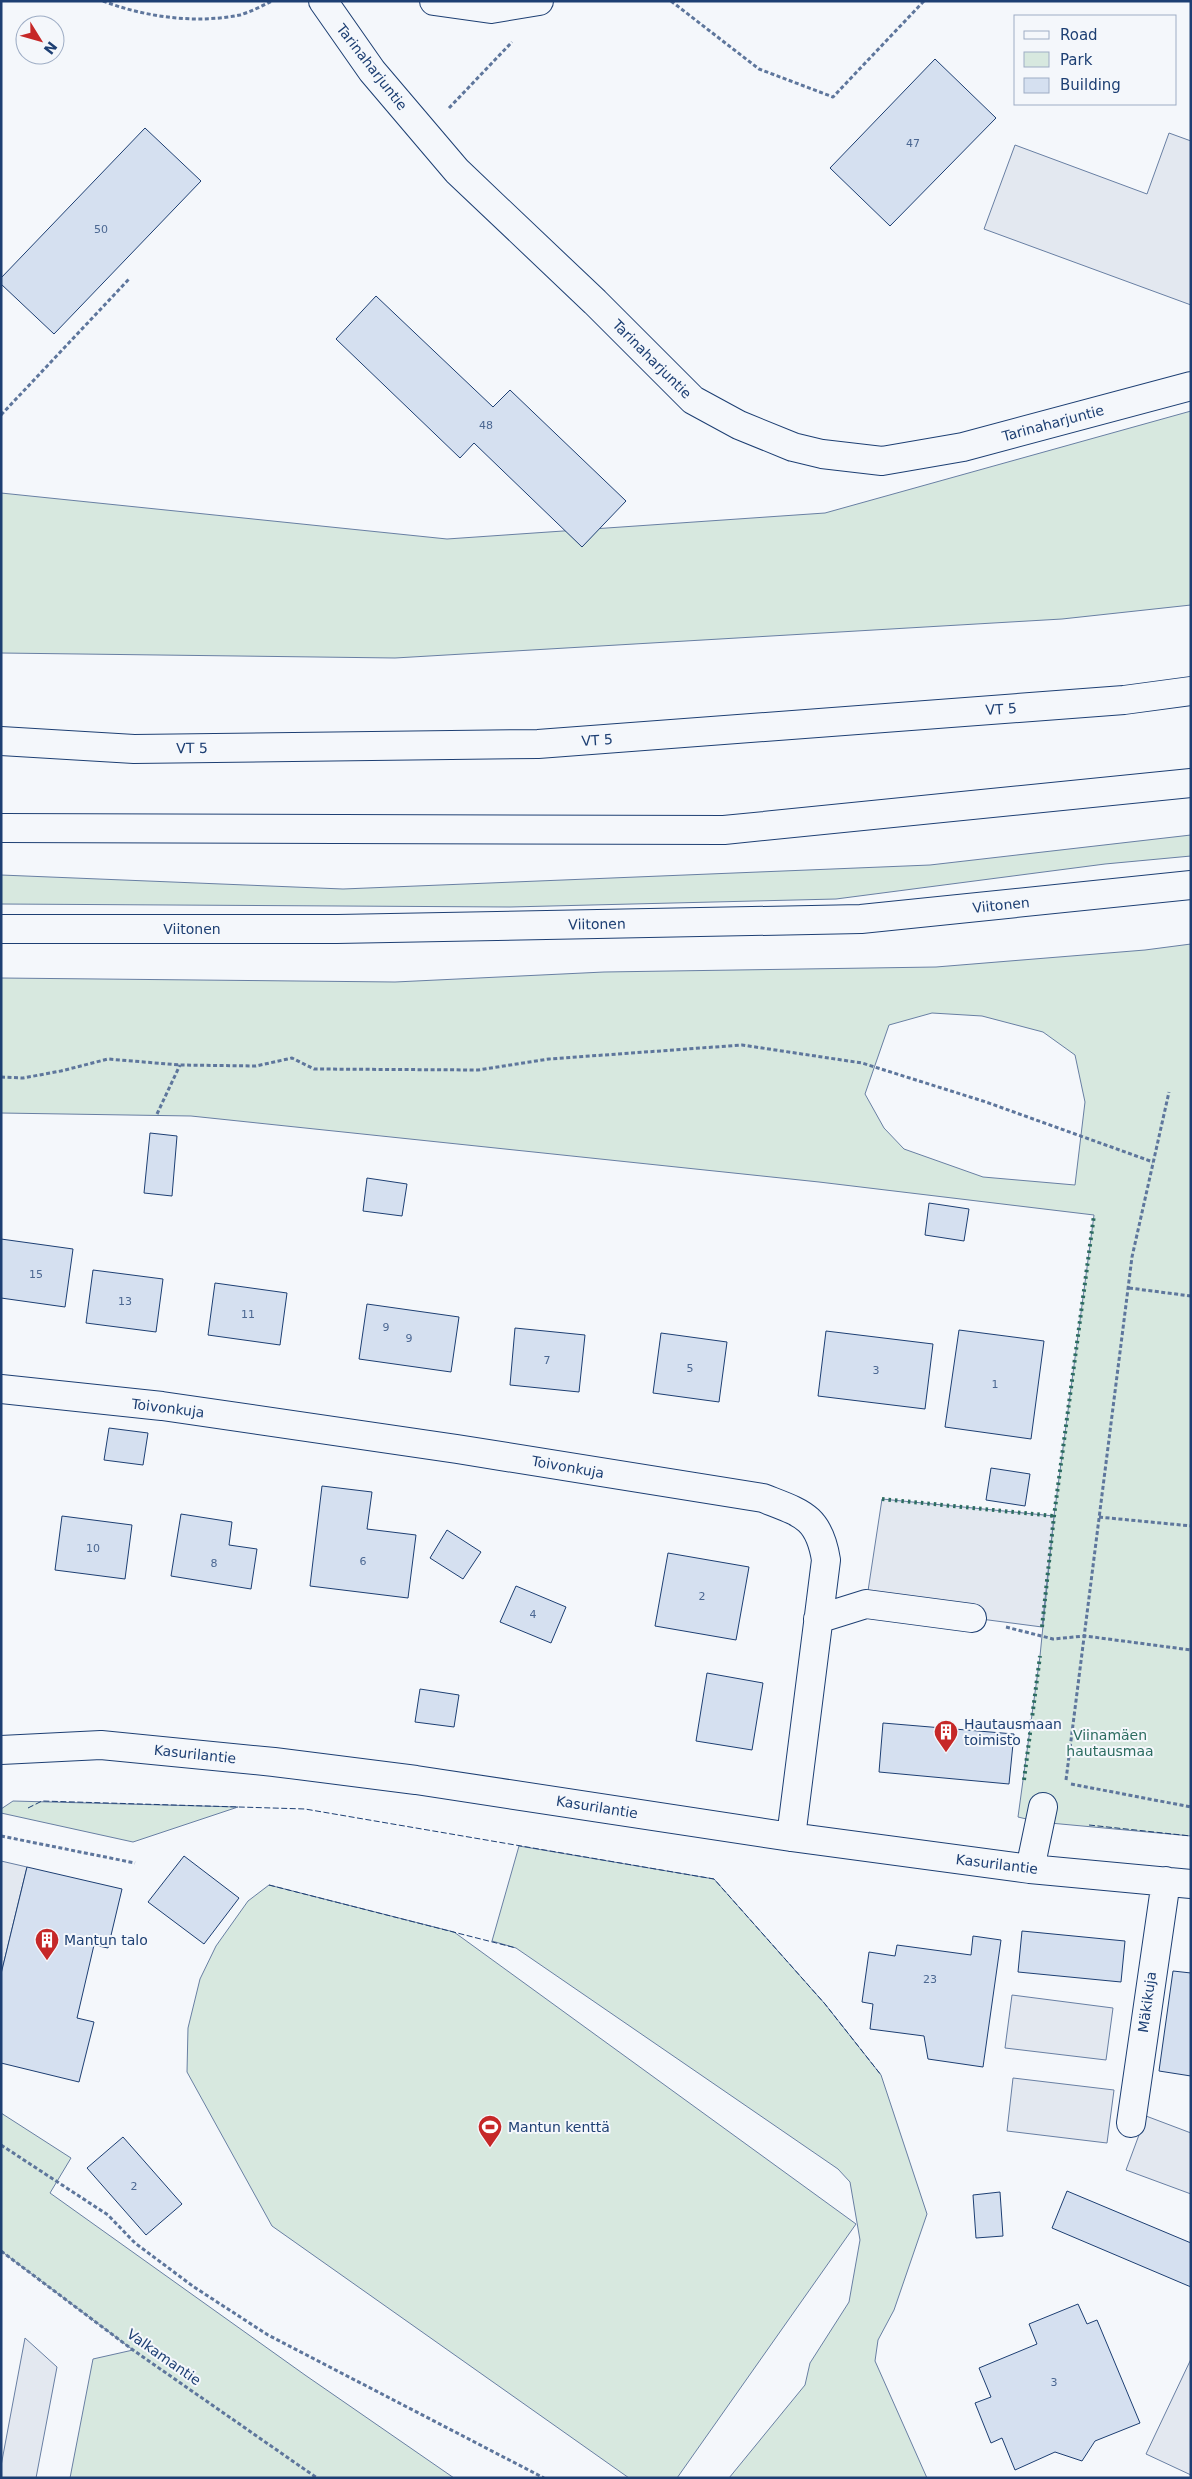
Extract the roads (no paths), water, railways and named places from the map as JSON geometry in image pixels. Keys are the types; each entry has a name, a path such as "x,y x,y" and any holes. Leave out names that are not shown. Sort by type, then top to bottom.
{"main road":[{"name":"Tarinaharjuntie","path":"323,1 372,71 457,171 595,302 693,400 739,425 792,447 822,454 882,461 963,447 1191,386"},
{"path":"434,1 491,9 539,1"},
{"name":"VT 5","path":"1,741 134,749 538,744 1124,700 1191,691"},
{"path":"1,828 724,830 1191,782"},
{"name":"Viitonen","path":"1,929 337,929 861,919 1191,886"},
{"name":"Toivonkuja","path":"1,1389 162,1406 456,1449 763,1498 798,1512 812,1523 822,1538 826,1560 791,1837"},
{"path":"818,1619 866,1604 972,1618"},
{"name":"Kasurilantie","path":"1,1750 101,1744 274,1762 435,1782 791,1837 1030,1869 1178,1883"},
{"path":"1030,1869 1043,1807"},
{"name":"Mäkikuja","path":"1131,2123 1178,1883"}],"place":[{"name":"Hautausmaan toimisto","path":"946,1753"},
{"name":"Mantun talo","path":"47,1961"},
{"name":"Mantun kenttä","path":"490,2148"}],"park label":[{"name":"Viinamäen hautausmaa","path":"1110,1744"}]}
